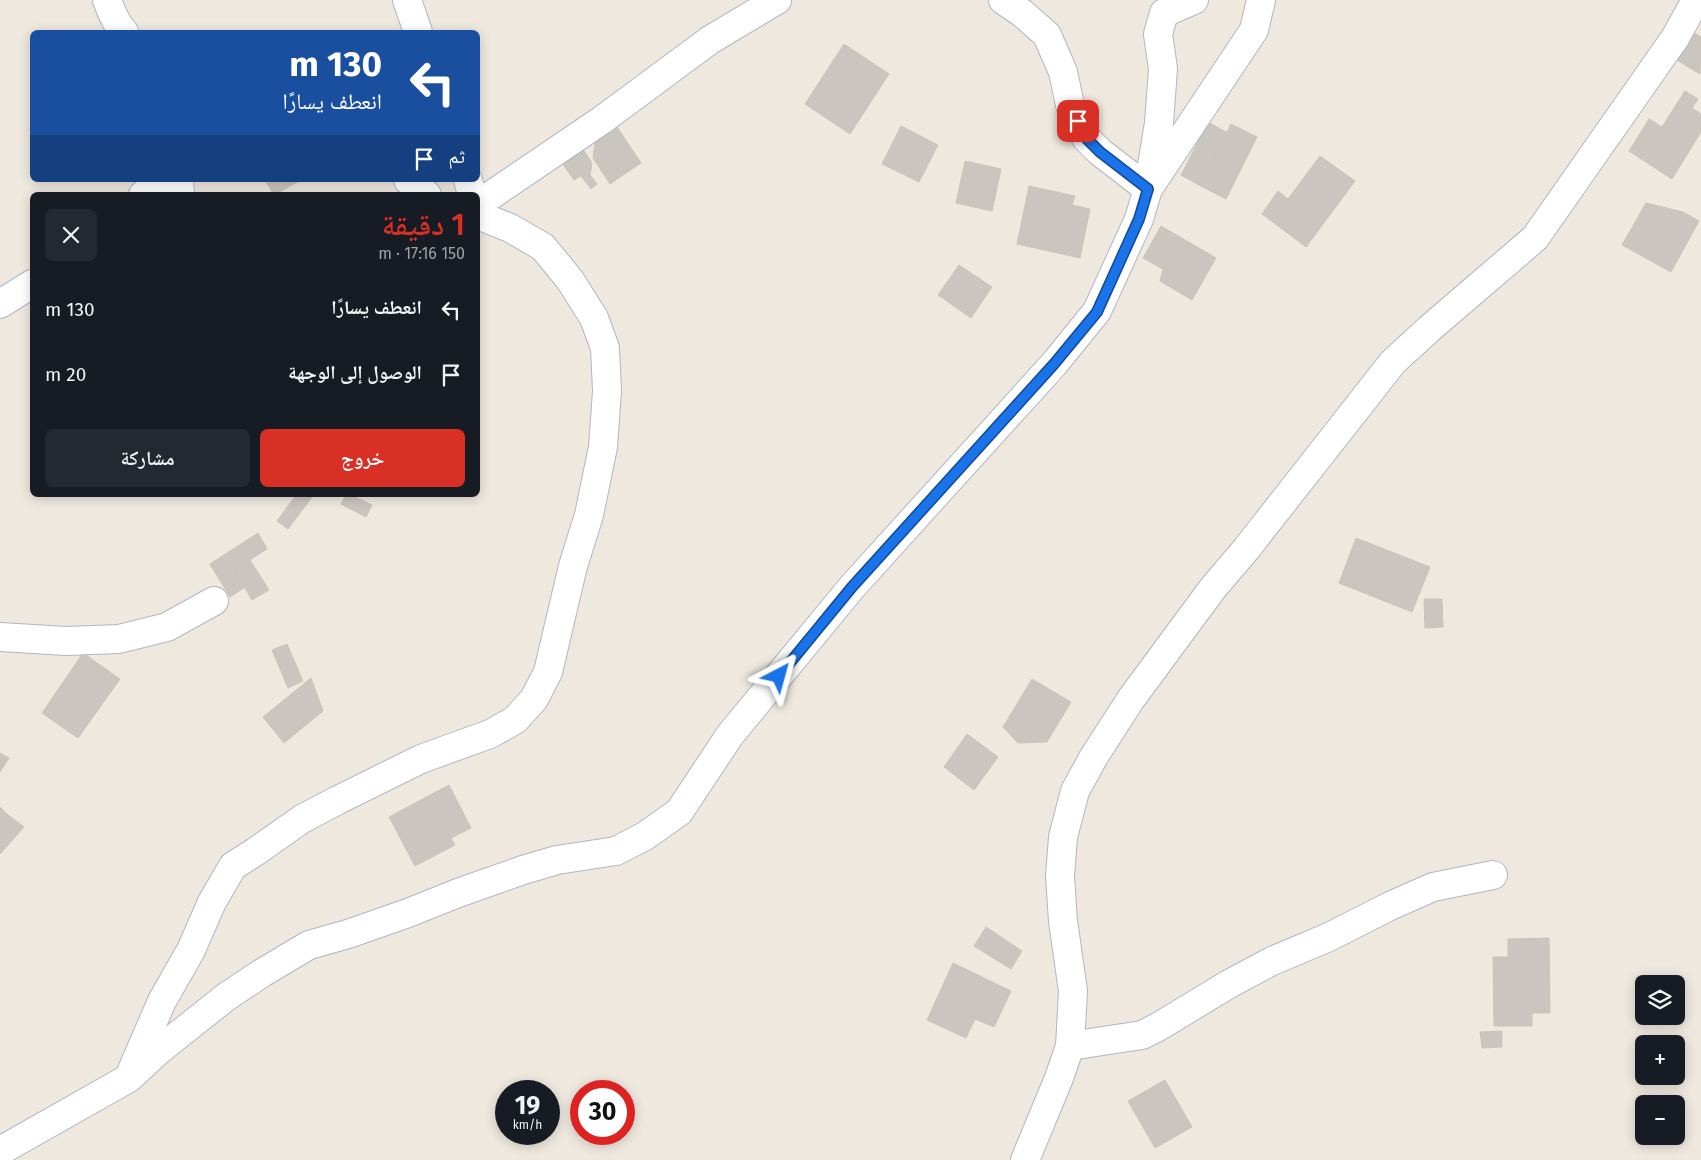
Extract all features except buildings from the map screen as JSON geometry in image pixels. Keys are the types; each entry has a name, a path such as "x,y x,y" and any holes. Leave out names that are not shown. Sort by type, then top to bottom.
{"street":[{"path":"108,0 110,10 122,30"},
{"path":"407,0 417,30"},
{"path":"480,203 602,120 710,40 777,0"},
{"path":"1003,0 1048,35 1063,72 1070,105 1086,138 1100,152 1148,189"},
{"path":"0,1151 129,1078 158,1051 226,997 309,945 348,934 408,913 523,870 557,860 616,851 645,836 679,812 730,735 852,587 1048,371 1097,312 1139,219 1148,189 1159,123 1163,68 1158,34 1164,13 1194,0"},
{"path":"1148,189 1254,30 1261,0"},
{"path":"1025,1160 1060,1078 1070,1046 1073,991 1063,921 1060,876 1063,837 1075,791 1093,758 1131,700 1213,588 1247,548 1393,362 1535,238 1675,38 1696,0"},
{"path":"146,192 156,182"},
{"path":"411,182 423,192"},
{"path":"129,1078 162,1001 191,950 212,902 233,866 302,819 338,800 421,759 490,734 515,720 534,699 548,672 573,566 589,515 603,448 607,391 604,348 594,318 570,280 543,247 510,228 480,216"},
{"path":"0,304 30,285"},
{"path":"0,637 66,641 119,639 167,626 214,601"},
{"path":"1070,1046 1142,1035 1228,984 1272,961 1329,937 1390,906 1434,888 1494,874"}],"route":[{"path":"779,676 852,587 1054,364 1097,312 1139,219 1148,189 1100,152 1086,138 1078,121"}]}
